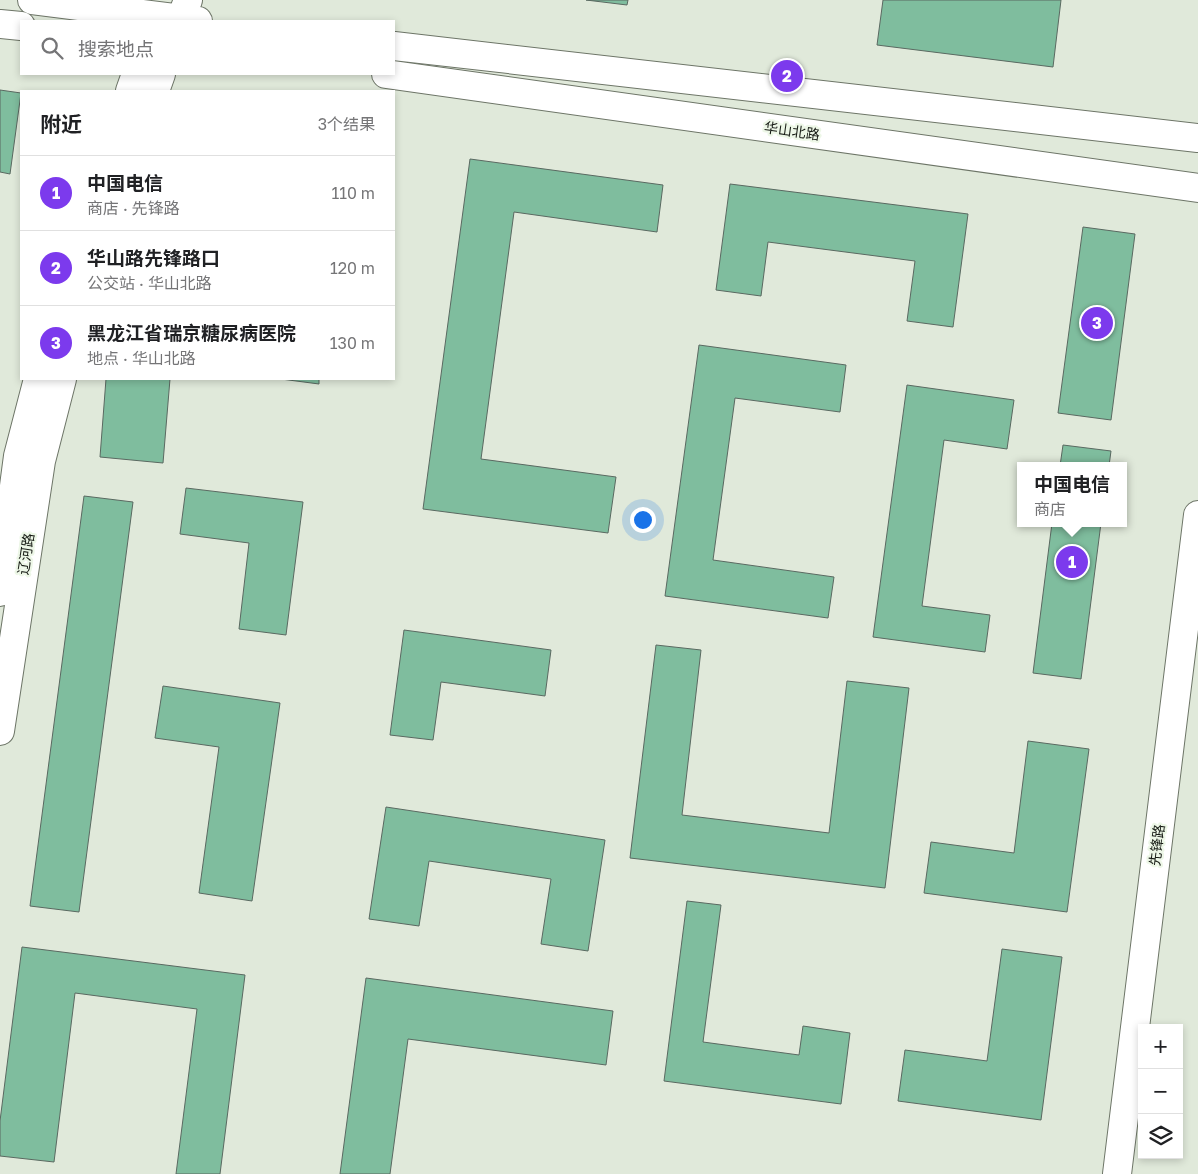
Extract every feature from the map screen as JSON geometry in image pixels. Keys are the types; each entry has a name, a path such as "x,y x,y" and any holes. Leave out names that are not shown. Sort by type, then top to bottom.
{"main road":[{"path":"32,0 187,15"},
{"path":"0,24 20,26"},
{"path":"395,46 1198,138"},
{"path":"130,90 136,75"},
{"path":"155,90 161,75"},
{"name":"华山北路","path":"393,75 1198,188"},
{"name":"辽河路","path":"0,592 18,456 38,380"},
{"name":"辽河路","path":"0,730 41,461 62,380"},
{"name":"先锋路","path":"1117,1174 1198,515"}],"building":[{"path":"586,0 628,0 627,5"},
{"path":"883,0 1061,0 1053,67 877,45"},
{"path":"0,90 20,93 20,100 10,174 0,172"},
{"path":"470,159 663,185 657,232 514,212 481,459 616,477 608,533 423,509"},
{"path":"730,184 968,214 953,327 907,321 915,261 768,242 761,296 716,290"},
{"path":"1083,227 1135,234 1111,420 1058,413"},
{"path":"699,345 846,365 840,412 735,398 713,560 834,577 828,618 665,596"},
{"path":"106,380 170,380 163,463 100,457"},
{"path":"289,380 319,380 319,384"},
{"path":"907,385 1014,400 1007,449 944,440 922,606 990,615 985,652 873,637"},
{"path":"1063,445 1111,451 1110,462 1061,462"},
{"path":"186,488 303,502 286,635 239,629 249,543 180,534"},
{"path":"84,496 133,502 79,912 30,906"},
{"path":"1051,527 1100,527 1081,679 1033,673"},
{"path":"404,630 551,650 545,696 441,682 433,740 390,735"},
{"path":"656,645 701,650 682,815 829,833 847,681 909,688 885,888 630,858"},
{"path":"163,686 280,703 252,901 199,893 219,747 155,738"},
{"path":"1028,741 1089,749 1067,912 924,893 931,842 1014,853"},
{"path":"386,807 605,840 588,951 541,944 551,879 429,861 419,926 369,919"},
{"path":"687,901 721,905 703,1042 799,1055 803,1026 850,1033 841,1104 664,1081"},
{"path":"22,947 245,975 220,1174 176,1174 197,1009 75,993 54,1162 0,1156 0,1121"},
{"path":"1002,949 1062,957 1041,1120 898,1101 905,1050 987,1061"},
{"path":"366,978 613,1011 606,1065 408,1039 390,1174 340,1174"}],"place":[{"name":"华山路先锋路口","path":"787,76"},
{"name":"黑龙江省瑞京糖尿病医院","path":"1097,323"},
{"name":"中国电信","path":"1072,562"}]}
